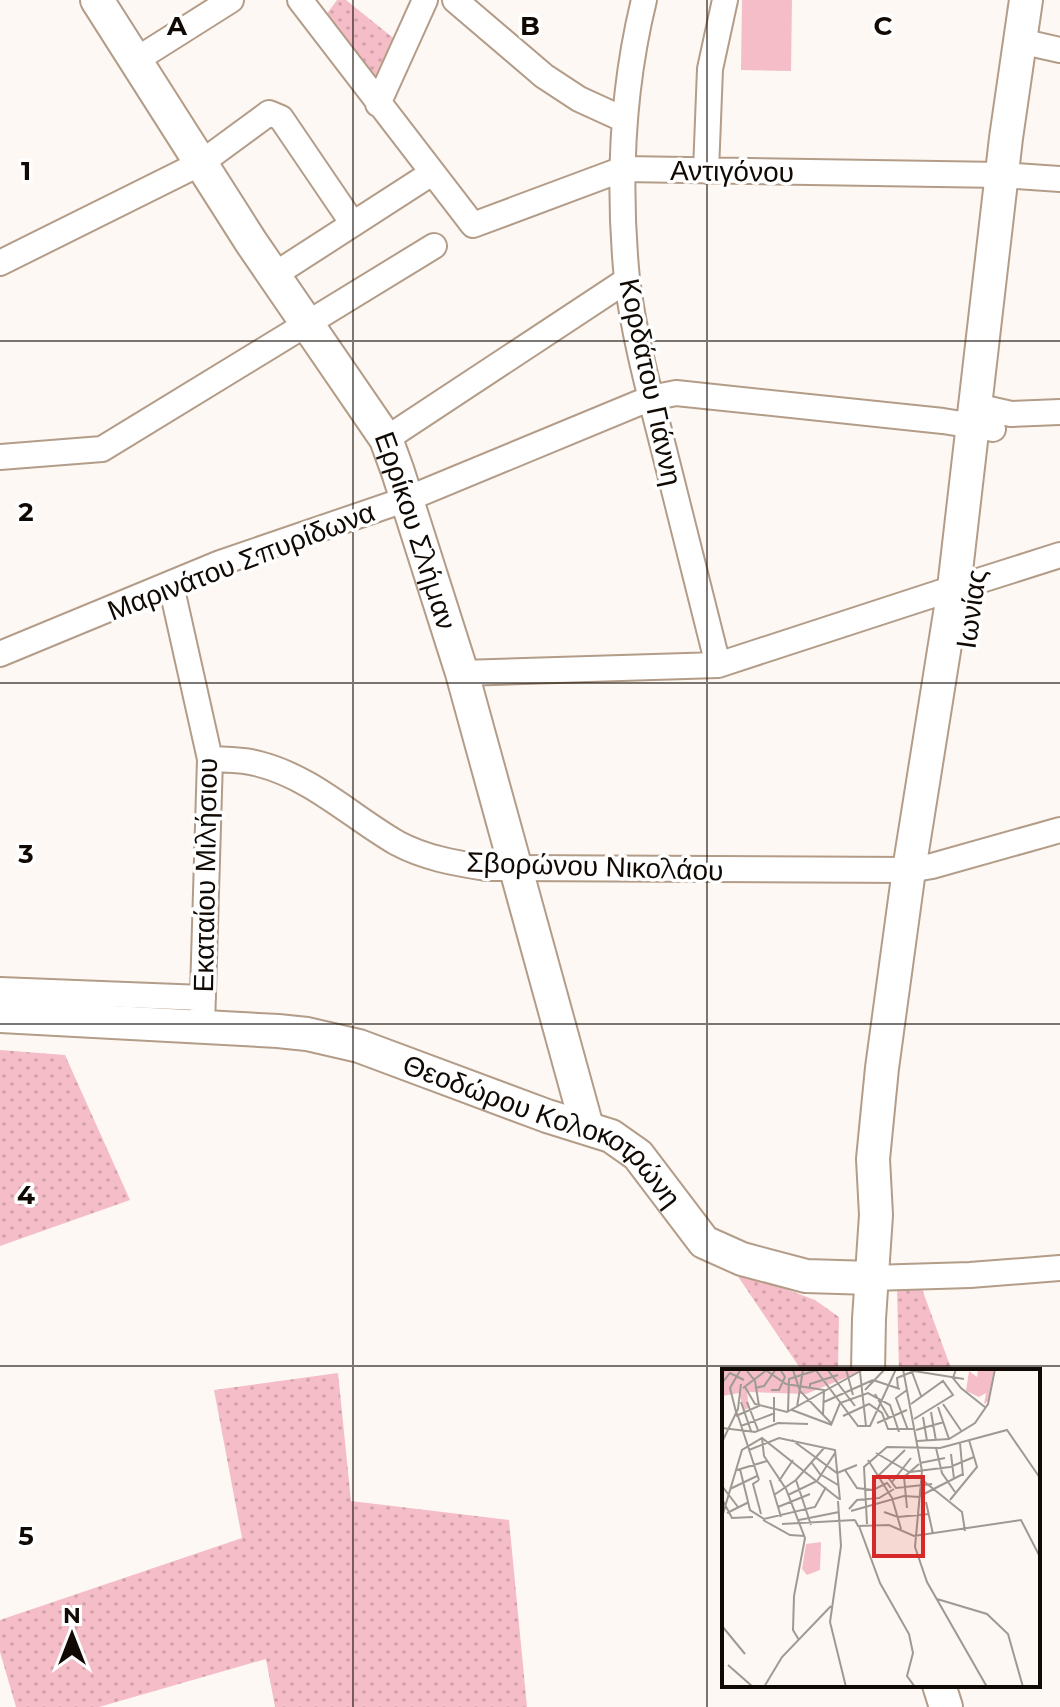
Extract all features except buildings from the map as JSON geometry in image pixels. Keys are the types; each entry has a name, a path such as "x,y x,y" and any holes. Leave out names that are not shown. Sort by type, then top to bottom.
{"street":[{"name":"Ερρίκου Σλήμαν","path":"97,0 274,275 386,439 462,673 587,1127"},
{"path":"136,60 231,0"},
{"path":"274,275 432,173 300,0"},
{"path":"378,104 425,0"},
{"path":"455,0 544,76 579,99 625,120"},
{"name":"Κορδάτου Γιάννη","path":"644,0 633,53 625,120 623,169 627,280 640,356 718,665"},
{"path":"706,171 710,69 725,0"},
{"name":"Ιωνίας","path":"1026,0 1040,45"},
{"name":"Ιωνίας","path":"868,1369 876,1215 889,1179 896,1139 920,868 965,585 1012,175 1049,0"},
{"path":"0,263 201,163 269,113 277,114 353,224"},
{"name":"Αντιγόνου","path":"432,173 473,225 623,169 1012,175 1060,179"},
{"path":"0,457 102,449 308,326 434,246"},
{"path":"386,439 627,280"},
{"name":"Μαρινάτου Σπυρίδωνα","path":"0,654 220,563 407,499 651,398 676,393 984,418 1060,412"},
{"path":"462,673 718,665 1060,555"},
{"name":"Εκαταίου Μιλήσιου","path":"171,585 210,759 203,1012"},
{"name":"Σβορώνου Νικολάου","path":"210,759 246,761 273,768 334,801 399,844 430,857 486,868 920,868 1060,830"},
{"path":"0,990 203,1012"},
{"name":"Θεοδώρου Κολοκοτρώνη","path":"0,1016 203,1012 278,1031 359,1046 547,1116 611,1136 638,1155 704,1242 760,1265 797,1274 871,1278 1060,1268"},
{"path":"940,1687 946,1707"}],"shaded area":[{"path":"337,0 346,0 397,41 374,81 326,15"},
{"path":"742,0 792,0 791,71 741,70"},
{"path":"0,1050 65,1055 130,1200 0,1246"},
{"path":"741,1272 815,1300 839,1317 838,1369 801,1369 737,1275"},
{"path":"897,1289 922,1289 951,1369 899,1369"},
{"path":"338,1373 351,1501 509,1520 527,1707 275,1707 266,1659 99,1707 16,1707 0,1652 0,1620 242,1538 214,1390"}]}
